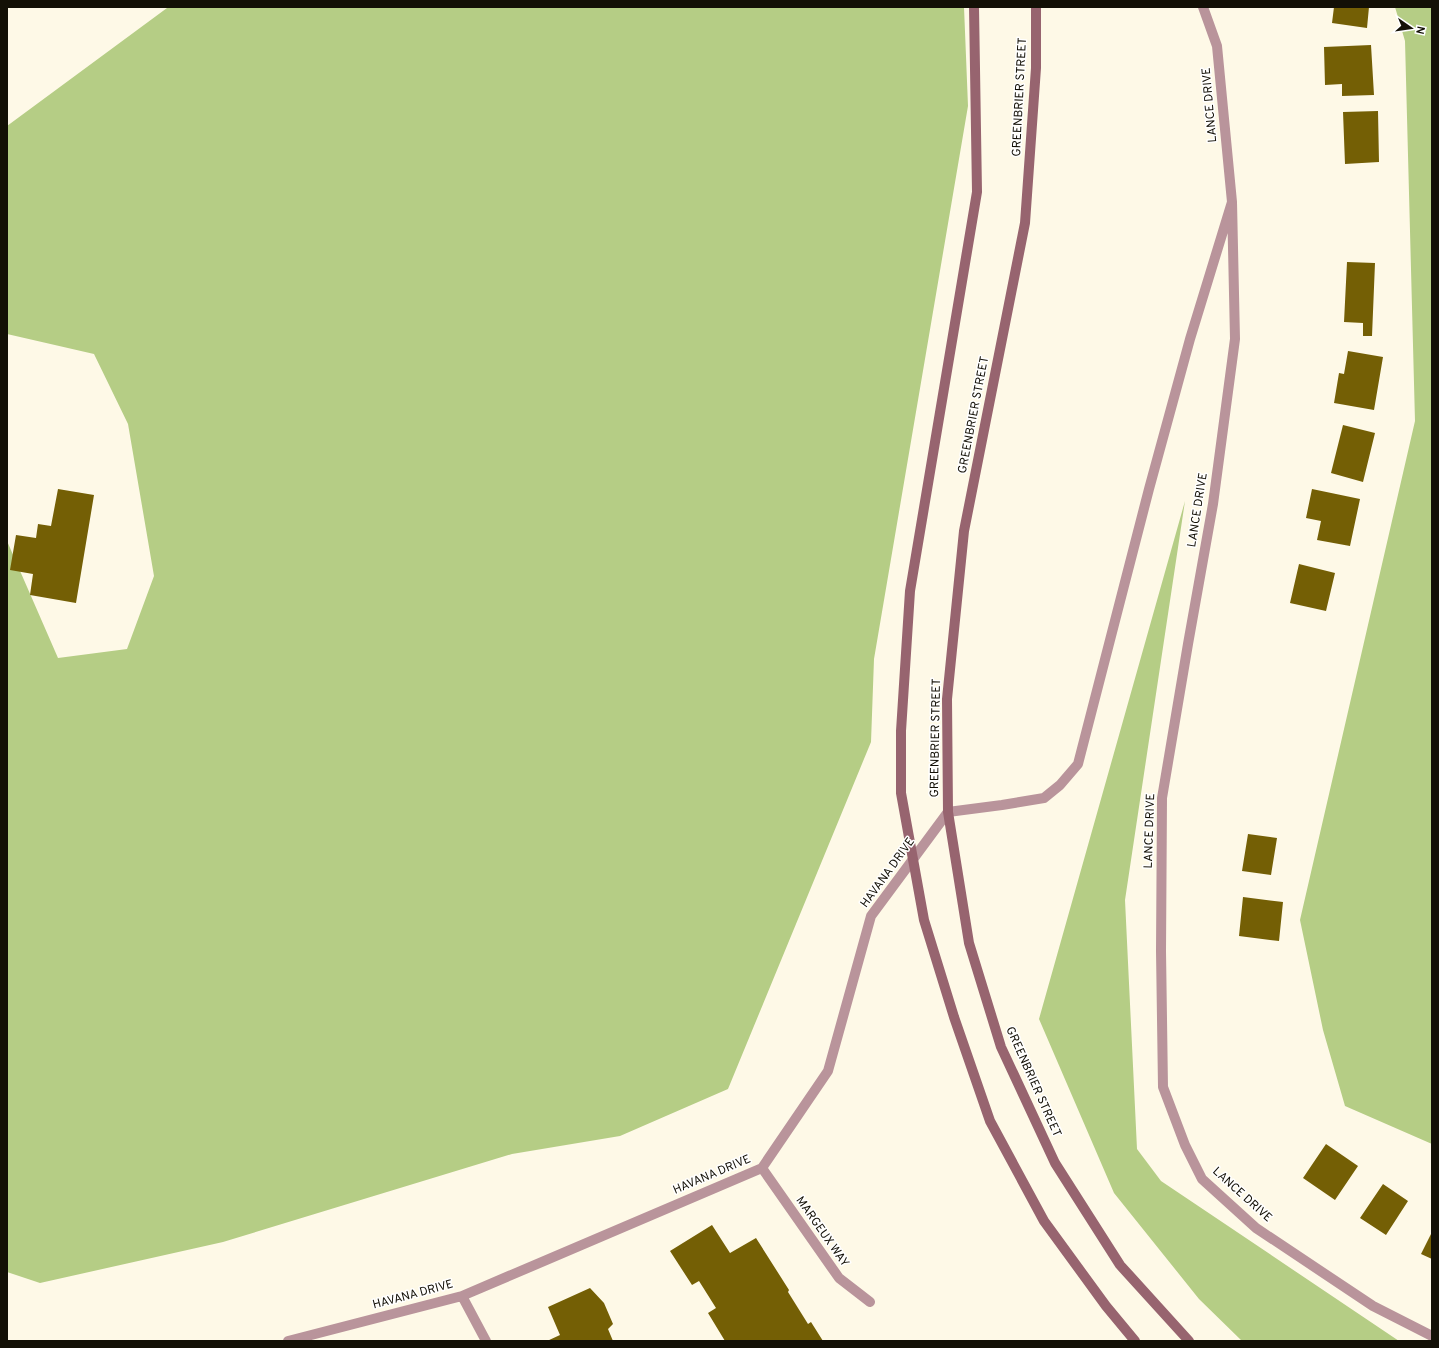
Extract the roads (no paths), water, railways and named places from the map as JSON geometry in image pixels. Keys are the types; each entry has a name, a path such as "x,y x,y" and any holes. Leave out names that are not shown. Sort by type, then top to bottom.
{"main road":[{"path":"974,7 977,192 910,591 901,731 901,793 924,920 954,1017 990,1121 1044,1221 1106,1306 1135,1341"},
{"name":"GREENBRIER STREET","path":"1036,7 1036,68 1024,223 964,531 947,699 948,812 969,943 1001,1047 1055,1163 1116,1259 1189,1341"}],"street":[{"name":"LANCE DRIVE","path":"1203,7 1217,46 1232,202 1234,339 1213,504 1162,798 1161,951 1163,1087 1185,1145 1202,1179 1256,1228 1373,1306 1432,1336"},
{"name":"LANCE DRIVE","path":"948,812 1044,798 1060,785 1078,764 1149,489 1180,376 1232,202"},
{"name":"HAVANA DRIVE","path":"288,1341 462,1296 762,1168 828,1071 871,916 948,812"},
{"name":"MARGEUX WAY","path":"762,1168 839,1278 870,1302"},
{"path":"462,1296 486,1341"}]}
